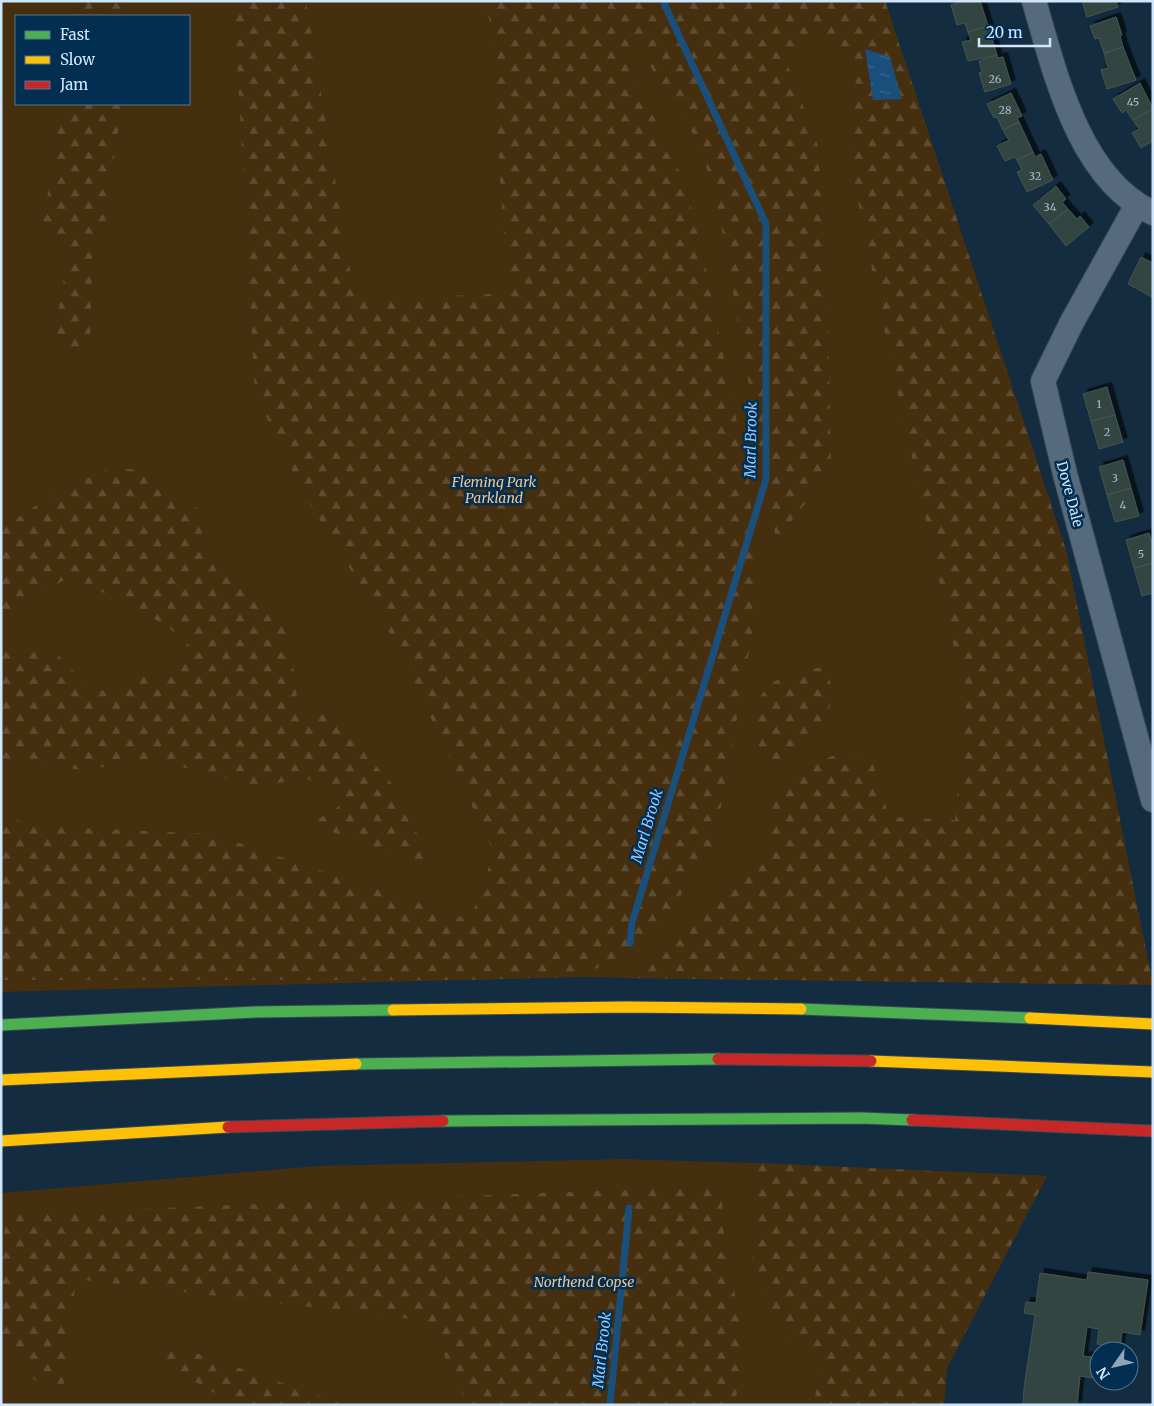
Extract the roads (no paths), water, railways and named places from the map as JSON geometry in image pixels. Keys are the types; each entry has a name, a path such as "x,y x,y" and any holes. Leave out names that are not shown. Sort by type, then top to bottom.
{"highway":[{"path":"1,1025 255,1012 628,1007 822,1009 1153,1024"},
{"path":"1,1080 348,1064 615,1058 1035,1065 1153,1072"},
{"path":"1,1141 312,1122 554,1119 861,1118 1153,1131"}],"street":[{"path":"1034,1 1051,58 1080,133 1103,173 1145,209"},
{"name":"Dove Dale","path":"1145,209 1072,322 1043,381 1064,474 1153,800"}],"water":[{"path":"865,49 890,57 902,99 873,100"}],"waterway":[{"name":"Marl Brook","path":"630,943 632,923 766,479 766,224 663,1"},
{"name":"Marl Brook","path":"610,1405 629,1208"}],"park label":[{"name":"Fleming Park Parkland","path":"494,490"},
{"name":"Northend Copse","path":"584,1282"}]}
